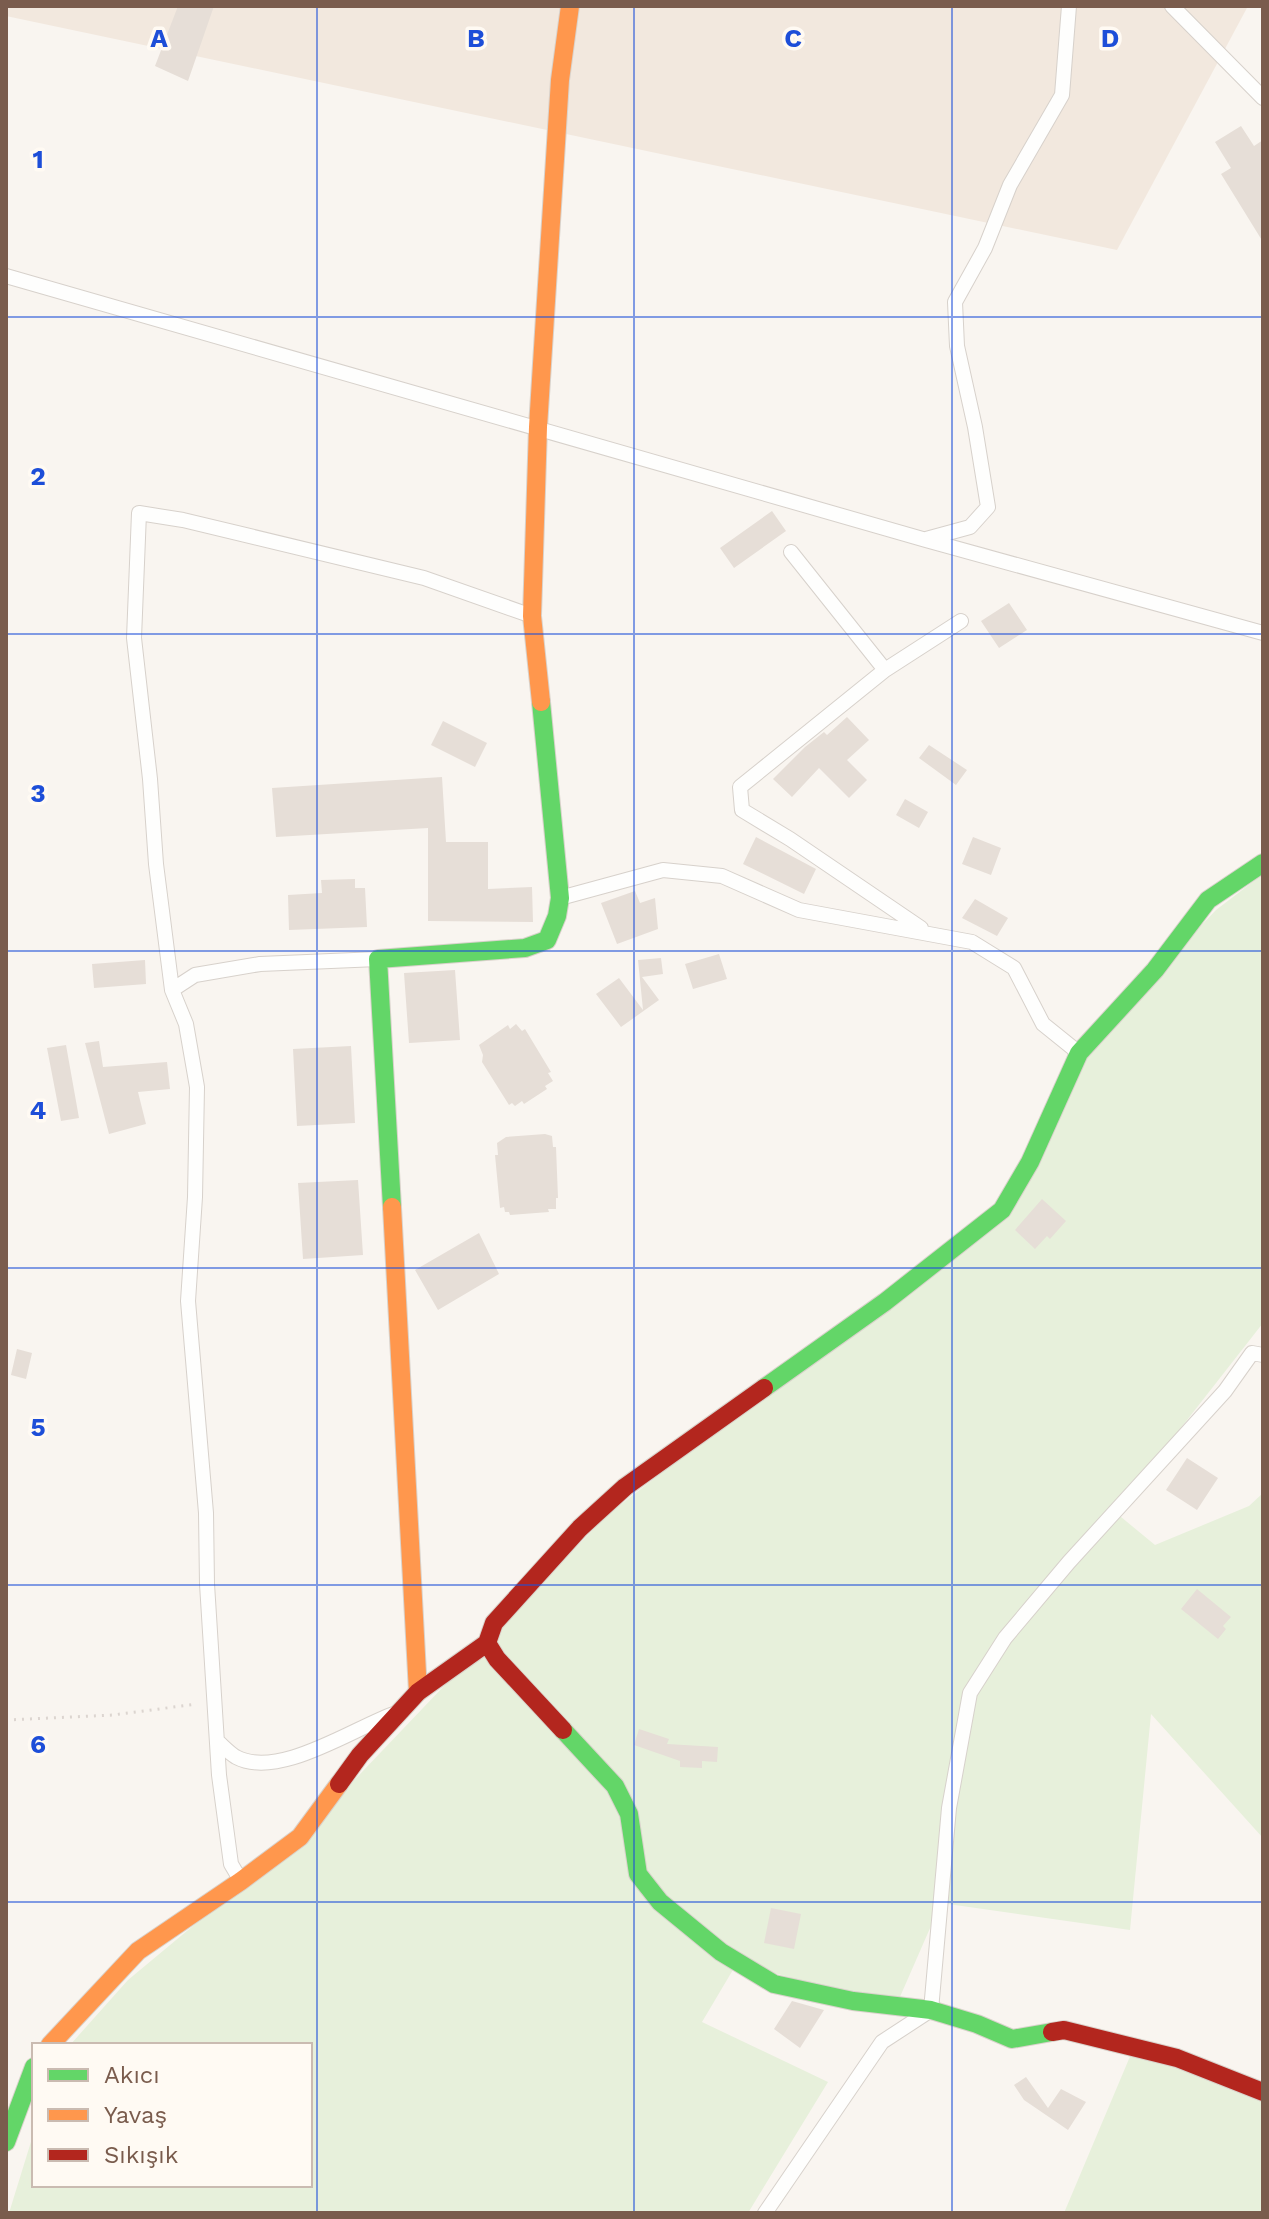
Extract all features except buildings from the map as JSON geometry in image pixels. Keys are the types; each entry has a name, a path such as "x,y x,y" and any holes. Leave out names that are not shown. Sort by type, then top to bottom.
{"street":[{"path":"172,990 195,975 260,964 525,948 547,940 557,916 560,898 532,616 538,427 560,80 570,6"},
{"path":"926,540 970,527 988,507 957,346 955,302 985,248 1010,185 1062,95 1069,6"},
{"path":"1172,6 1263,98"},
{"path":"6,276 926,540 1263,633"},
{"path":"241,1881 231,1864 217,1741 206,1513 188,1301 195,1197 197,1087 186,1024 172,990 156,864 134,638 139,513 183,520 424,578 532,616"},
{"path":"791,552 885,670"},
{"path":"928,933 742,810 740,787 885,670 961,621"},
{"path":"52,2043 138,1951 300,1837 360,1755 400,1711 418,1692 487,1643 494,1623 580,1528 625,1487 885,1302 1002,1210 1030,1162 1079,1053 1155,970 1208,900 1263,863"},
{"path":"560,898 663,870 722,876 799,910 972,942 1014,968 1043,1024 1079,1053"},
{"path":"378,959 418,1692"},
{"path":"931,2010 949,1808 970,1693 1005,1638 1069,1562 1225,1391 1252,1353 1263,1355"},
{"path":"487,1643 497,1659 615,1786 629,1814 638,1874 660,1902 721,1952 774,1984 853,2001 931,2010 1012,2039 1064,2030 1098,2037 1177,2058 1263,2092"},
{"path":"217,1741 237,1758 272,1763 325,1747 376,1719 400,1711"},
{"path":"765,2213 882,2042 931,2010"},
{"path":"6,2142 32,2072"}],"path":[{"path":"6,1720 113,1715 214,1702"}],"shaded area":[{"path":"6,6 1248,6 1117,250 6,16"}],"green space":[{"path":"1263,874 1263,1323 1115,1512 1155,1545 1249,1506 1263,1493 1263,1838 1151,1714 1130,1930 941,1903 896,2006 737,1963 702,2022 828,2082 748,2213 9,2213 32,2138 32,2187 312,2187 312,2043 72,2043 128,1980 300,1837 606,1516 989,1219 1079,1053 1216,910"},
{"path":"1134,2047 1263,2091 1263,2213 1064,2213"}],"traffic: fast":[{"path":"392,1207 378,959 525,948 547,940 557,916 560,898 541,702"},
{"path":"764,1388 885,1302 1002,1210 1030,1162 1079,1053 1155,970 1208,900 1263,863"},
{"path":"563,1730 615,1786 629,1814 638,1874 660,1902 721,1952 774,1984 853,2001 931,2010 1012,2039 1052,2032"},
{"path":"6,2142 32,2072"}],"traffic: slow":[{"path":"541,702 532,616 538,427 560,80 570,6"},
{"path":"392,1207 418,1692"},
{"path":"52,2043 138,1951 300,1837 339,1784"}],"traffic: jam":[{"path":"563,1730 497,1659 487,1643 494,1623 580,1528 625,1487 764,1388"},
{"path":"339,1784 360,1755 418,1692 487,1643"},
{"path":"1052,2032 1064,2030 1177,2058 1263,2092"}]}
